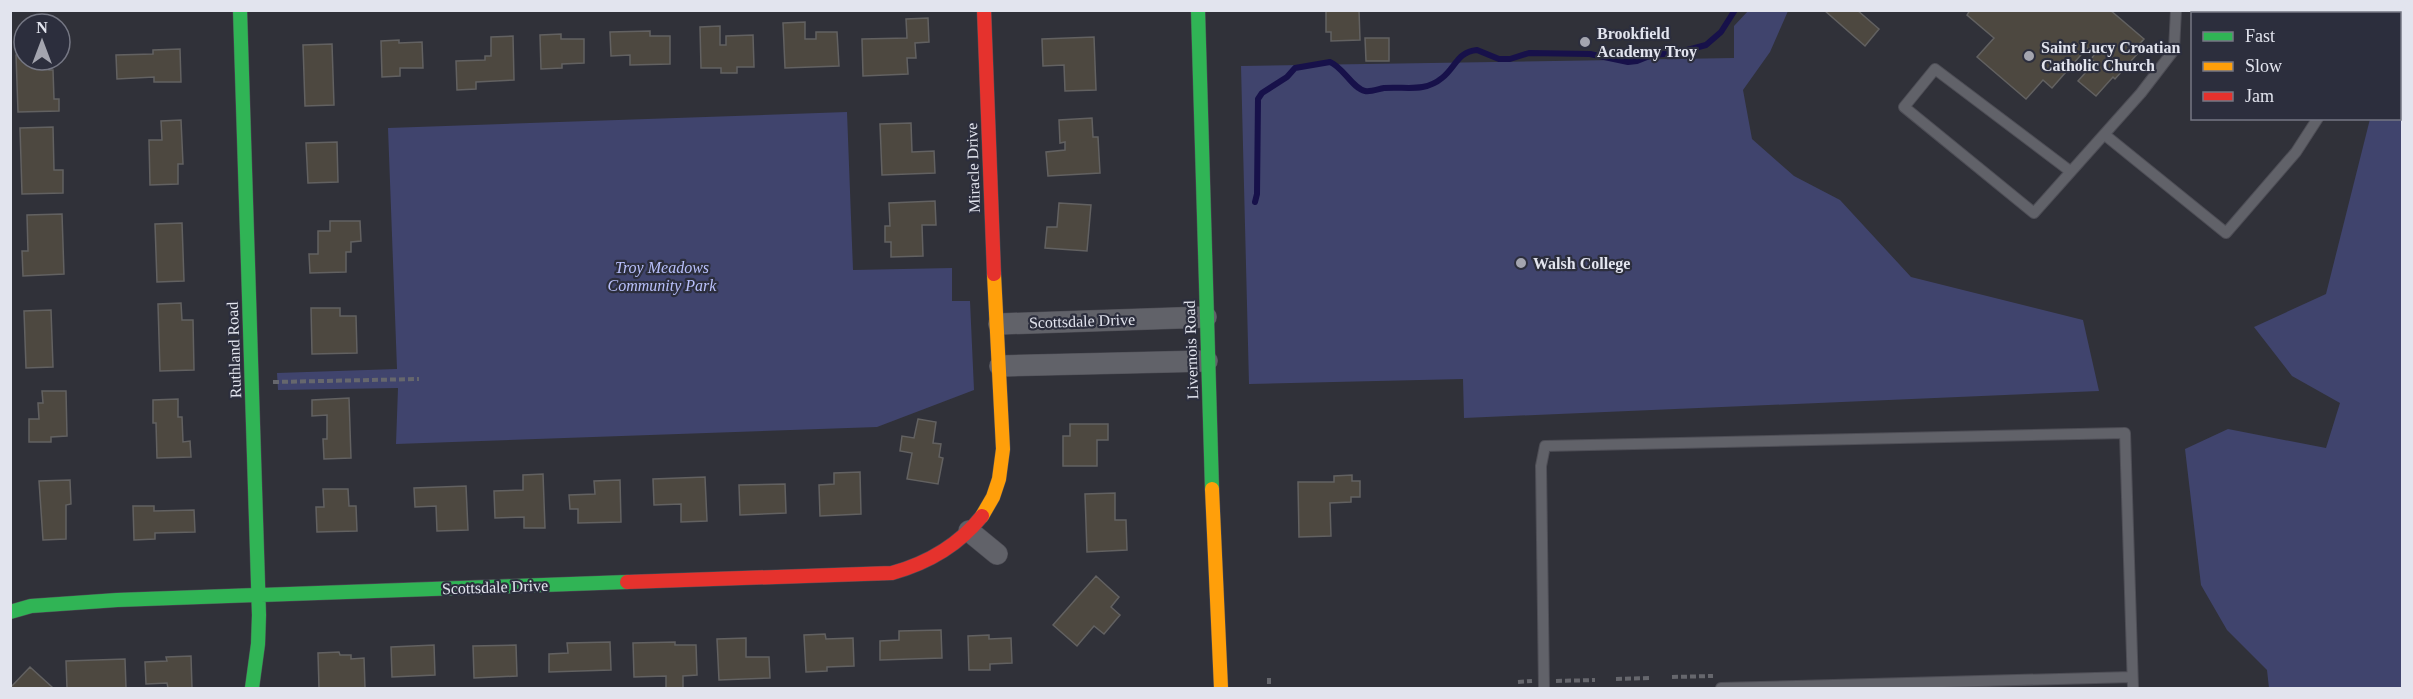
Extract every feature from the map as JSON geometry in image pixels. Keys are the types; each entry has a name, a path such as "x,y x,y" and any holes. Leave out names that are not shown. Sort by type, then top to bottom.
{"street":[{"name":"Ruthland Road","path":"240,10 259,596 258,644 252,688"},
{"name":"Miracle Drive","path":"984,10 991,212 999,324"},
{"name":"Livernois Road","path":"1198,10 1207,361 1221,688"},
{"name":"Scottsdale Drive","path":"10,612 54,603 892,573 912,568 951,547 969,531 991,501 999,479 1003,431 999,324 1206,317"},
{"path":"1000,366 1207,361"},
{"path":"969,531 997,554"}],"lane":[{"path":"2070,171 1935,69 1904,107 2034,213 2070,171 2106,135 2174,50 2176,10"},
{"path":"2106,135 2226,233 2296,152 2317,120"},
{"path":"1544,688 1541,466 1545,446 2125,433 2132,683 1724,688"}],"path":[{"path":"251,382 419,380"},
{"path":"1671,677 1715,676"},
{"path":"1269,678 1269,688"},
{"path":"1616,679 1649,678"},
{"path":"1555,681 1595,680"},
{"path":"1518,682 1534,681"}],"green space":[{"path":"1748,11 1788,11 1770,52 1743,90 1752,139 1794,176 1840,200 1911,277 2083,320 2099,391 1464,418 1463,379 1249,384 1241,66 1734,58 1734,26"},
{"path":"2402,11 2402,688 2269,688 2267,670 2227,630 2201,585 2185,449 2228,429 2326,448 2340,403 2292,376 2254,327 2326,294 2370,120 2401,120 2401,12 2374,12"},
{"name":"Troy Meadows Community Park","path":"847,112 853,270 952,268 952,301 970,301 974,390 877,427 396,444 398,388 278,390 277,373 397,369 388,128"}],"building":[{"path":"1326,10 1359,10 1360,40 1331,41 1331,32 1326,32"},
{"path":"1824,10 1857,10 1879,29 1865,46"},
{"name":"Saint Lucy Croatian Catholic Church","path":"1970,10 2110,10 2144,39 2134,50 2138,53 2096,96 2078,81 2095,62 2091,59 2095,54 2087,48 2052,88 2043,80 2026,99 1977,57 1994,38 1967,15"},
{"path":"928,18 929,42 915,43 916,58 907,58 908,74 863,76 862,39 907,38 906,19"},
{"path":"805,22 805,39 816,39 816,32 837,32 839,66 785,68 783,23"},
{"path":"720,26 720,45 726,45 726,36 753,35 754,67 737,67 737,73 721,73 721,68 701,68 700,27"},
{"path":"650,31 650,36 670,36 670,64 630,65 630,55 611,56 610,32"},
{"path":"561,34 561,39 584,39 584,63 562,64 562,68 541,69 540,35"},
{"path":"513,36 514,80 476,82 476,89 457,90 456,61 485,60 485,56 491,56 491,37"},
{"path":"1094,37 1096,90 1065,91 1064,65 1043,66 1042,39"},
{"path":"1365,38 1389,38 1389,61 1366,61"},
{"path":"399,40 399,43 422,42 423,68 400,68 400,76 382,77 381,41"},
{"path":"332,44 334,105 305,106 303,45"},
{"path":"180,49 181,82 154,82 154,77 117,79 116,55 153,54 153,50"},
{"path":"17,72 53,72 54,99 59,99 59,111 18,112"},
{"path":"1092,118 1093,137 1098,137 1100,173 1048,176 1046,152 1065,150 1065,142 1060,143 1059,120"},
{"path":"181,120 183,164 178,164 178,184 150,185 149,140 162,140 161,121"},
{"path":"911,123 912,152 934,151 935,173 882,175 880,124"},
{"path":"53,127 54,170 63,170 63,193 22,194 20,128"},
{"path":"337,142 338,182 308,183 306,143"},
{"path":"935,201 936,225 922,225 923,256 891,257 891,242 885,242 885,226 890,226 889,203"},
{"path":"1059,203 1091,205 1087,251 1045,248 1047,227 1057,227"},
{"path":"62,214 64,274 23,276 22,251 28,251 27,215"},
{"path":"330,221 360,221 361,241 351,242 351,252 346,252 346,272 310,273 309,254 318,254 318,231 330,231"},
{"path":"182,223 184,281 157,282 155,224"},
{"path":"181,303 182,320 193,320 194,370 160,371 158,304"},
{"path":"311,308 340,308 340,316 356,316 357,353 312,354"},
{"path":"51,310 53,367 26,368 24,311"},
{"path":"42,391 66,391 67,436 51,437 51,442 29,442 29,419 39,419 38,403 43,403"},
{"path":"349,398 351,458 324,459 323,439 327,439 327,415 312,416 312,400"},
{"path":"178,399 178,417 182,417 183,442 190,441 191,457 157,458 153,400"},
{"path":"918,419 936,422 933,443 941,444 939,457 943,458 938,484 907,479 912,453 900,451 902,436 914,438"},
{"path":"1070,424 1108,424 1108,440 1097,440 1097,466 1063,466 1063,436 1070,436"},
{"path":"860,472 861,514 820,516 819,485 834,484 834,473"},
{"path":"543,474 545,528 524,528 524,517 495,518 494,491 523,490 523,475"},
{"path":"1352,475 1352,481 1360,481 1360,497 1351,497 1351,502 1330,503 1331,536 1299,537 1298,482 1334,482 1334,476"},
{"path":"705,477 707,521 681,522 681,504 654,505 653,479"},
{"path":"70,480 71,504 66,505 66,539 43,540 39,481"},
{"path":"620,480 621,522 578,523 578,509 570,509 569,495 595,494 594,481"},
{"path":"785,484 786,513 740,515 739,485"},
{"path":"466,486 468,530 437,531 436,506 415,507 414,488"},
{"path":"323,489 348,489 349,506 356,506 357,531 317,532 316,507 324,507"},
{"path":"1115,493 1115,520 1126,520 1127,550 1087,552 1085,494"},
{"path":"133,506 154,506 154,511 194,510 195,532 155,533 155,539 134,540"},
{"path":"1096,576 1119,597 1111,607 1120,615 1104,634 1094,626 1077,646 1053,625"},
{"path":"941,630 942,658 880,660 880,641 899,640 899,631"},
{"path":"825,634 826,639 853,638 854,666 827,667 827,671 806,672 804,635"},
{"path":"989,635 989,639 1011,638 1012,663 990,664 990,670 969,670 968,636"},
{"path":"746,638 746,657 769,657 770,678 719,680 717,639"},
{"path":"610,642 611,670 549,672 549,654 568,653 567,643"},
{"path":"675,642 675,645 696,645 697,675 683,676 683,688 666,688 666,676 634,677 633,643"},
{"path":"434,645 435,675 392,677 391,647"},
{"path":"516,645 517,676 474,678 473,646"},
{"path":"339,652 340,655 351,655 351,659 364,658 365,688 319,688 318,653"},
{"path":"191,656 192,688 168,688 167,683 146,684 145,662 167,661 166,657"},
{"path":"125,659 126,688 67,688 66,661"},
{"path":"30,667 52,687 10,688"}],"waterway":[{"path":"1255,202 1258,99 1262,93 1287,77 1295,68 1330,62 1356,86 1372,91 1384,88 1428,86 1447,74 1465,54 1477,50 1499,59 1510,59 1529,53 1590,54 1628,62 1637,61 1652,55 1676,53 1706,45 1721,32 1735,10"}],"traffic: fast":[{"path":"240,10 259,615 252,688"},
{"path":"1198,10 1212,489"},
{"path":"10,612 31,606 117,600 627,582"}],"traffic: slow":[{"path":"982,516 993,497 999,479 1003,449 994,274"},
{"path":"1212,489 1221,688"}],"traffic: jam":[{"path":"984,10 994,274"},
{"path":"627,582 892,573 942,552 963,536 982,516"}],"place":[{"name":"Brookfield Academy Troy","path":"1585,42"},
{"name":"Saint Lucy Croatian Catholic Church","path":"2029,56"},
{"name":"Walsh College","path":"1521,263"}]}
